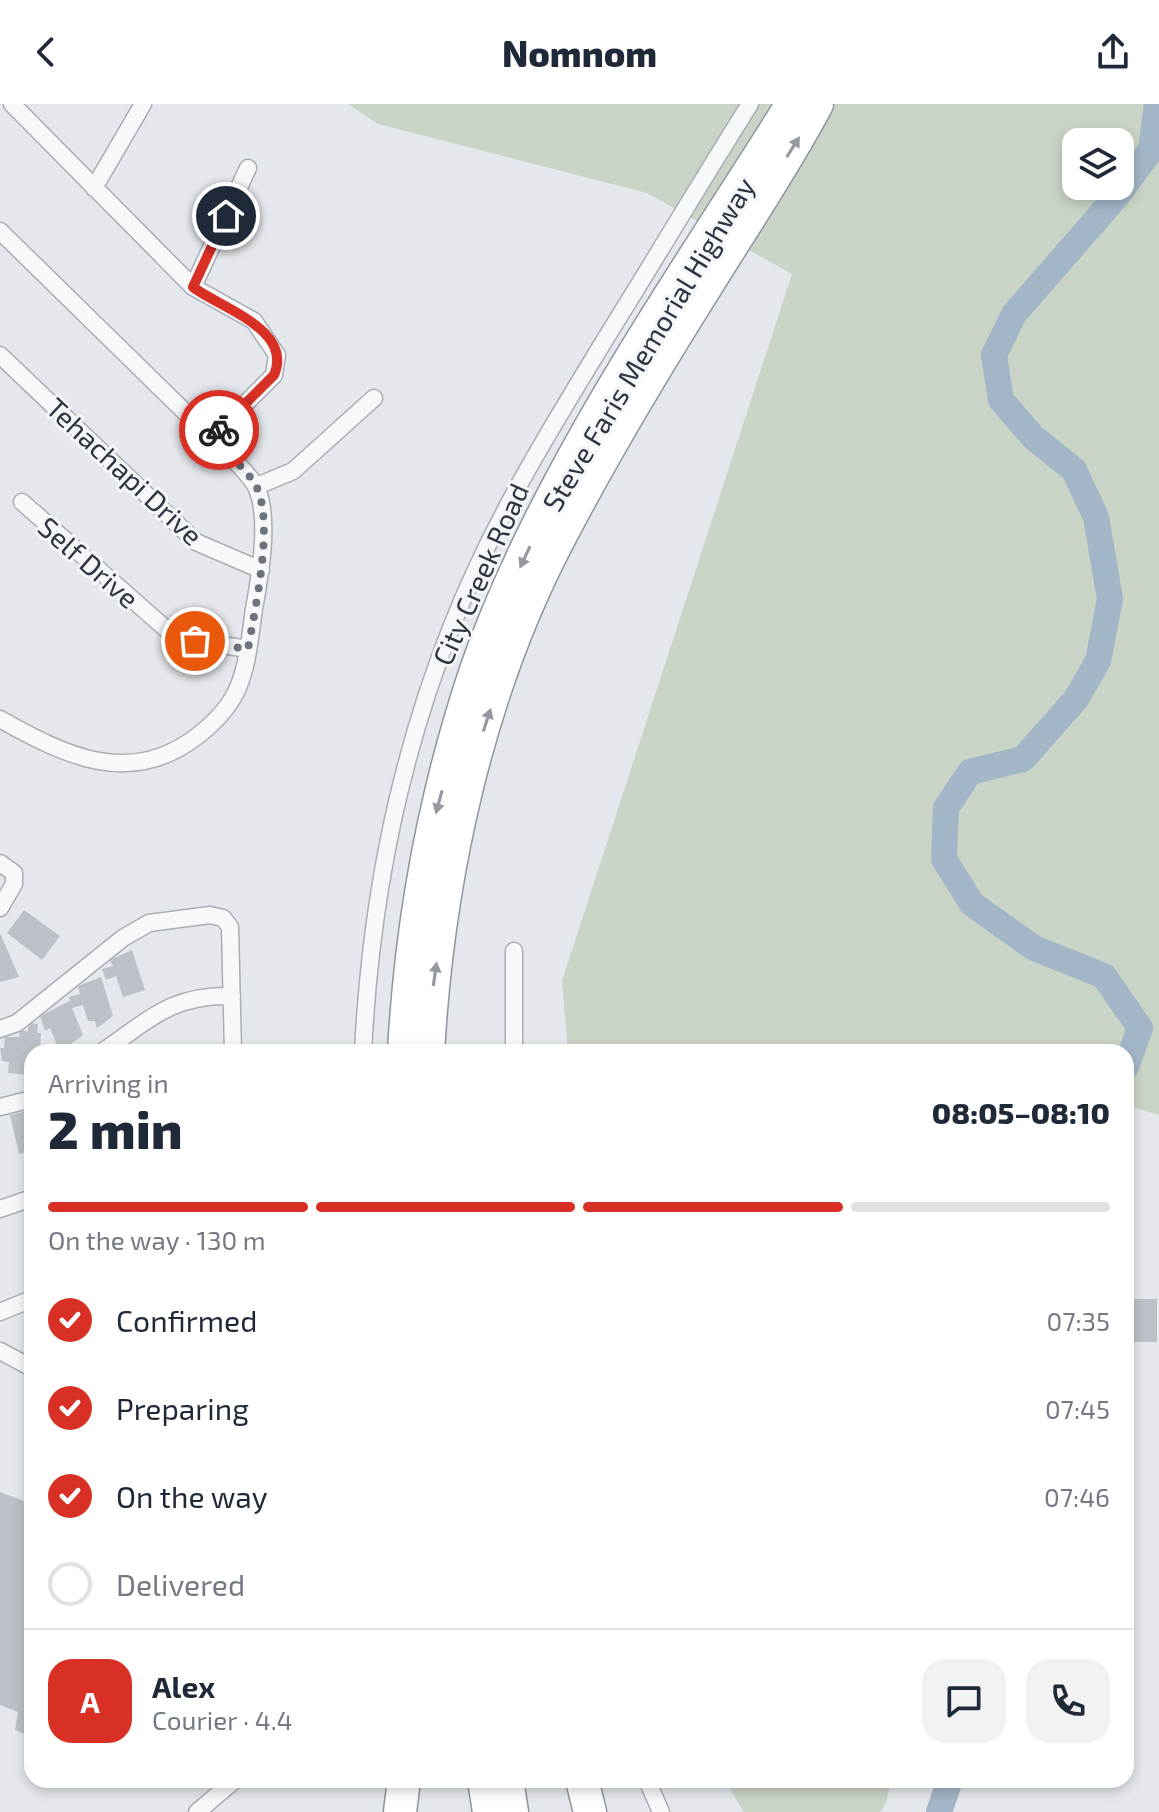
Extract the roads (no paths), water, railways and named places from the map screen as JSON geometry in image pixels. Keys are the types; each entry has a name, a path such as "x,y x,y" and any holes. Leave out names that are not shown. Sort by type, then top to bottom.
{"highway":[{"name":"Steve Faris Memorial Highway","path":"405,1044 420,884 430,836 476,672 523,560 588,433 792,104"},
{"name":"Steve Faris Memorial Highway","path":"428,1044 431,1003 447,894 474,758 534,594 559,538 615,437 817,104"},
{"path":"400,1812 403,1788"},
{"path":"485,1788 489,1812"},
{"path":"508,1788 512,1812"},
{"path":"584,1788 590,1812"}],"street":[{"path":"12,104 193,287 254,321 277,355 274,375 211,438"},
{"path":"94,188 143,104"},
{"name":"City Creek Road","path":"364,1044 371,953 385,861 397,806 450,630 497,525 534,456 750,104"},
{"path":"193,287 248,168"},
{"path":"0,231 257,486 261,508 261,570 248,649 236,692 214,723 180,749 149,762 114,763 79,758 48,746 0,719"},
{"name":"Tehachapi Drive","path":"0,355 196,542 222,556 261,570"},
{"path":"257,486 293,471 374,398"},
{"name":"Self Drive","path":"22,502 166,629 195,641 248,649"},
{"path":"0,863 14,873 14,884 0,908"},
{"path":"0,1029 17,1023 123,938 149,923 178,916 210,915 223,918 230,927 233,1044"},
{"path":"514,951 514,1044"},
{"path":"114,1044 183,999 203,995 232,996"},
{"path":"0,1107 24,1101"},
{"path":"4,1205 24,1200"},
{"path":"0,1312 24,1302"},
{"path":"0,1351 24,1364"},
{"path":"197,1812 226,1788"},
{"path":"650,1788 661,1812"}],"waterway":[{"path":"1134,1045 1140,1028 1104,976 1034,948 972,904 944,859 946,808 970,772 1023,759 1076,699 1098,661 1110,599 1096,517 1074,470 1033,437 1001,400 994,355 1014,314 1116,197 1151,150 1157,104"},
{"path":"939,1812 947,1788"}]}
